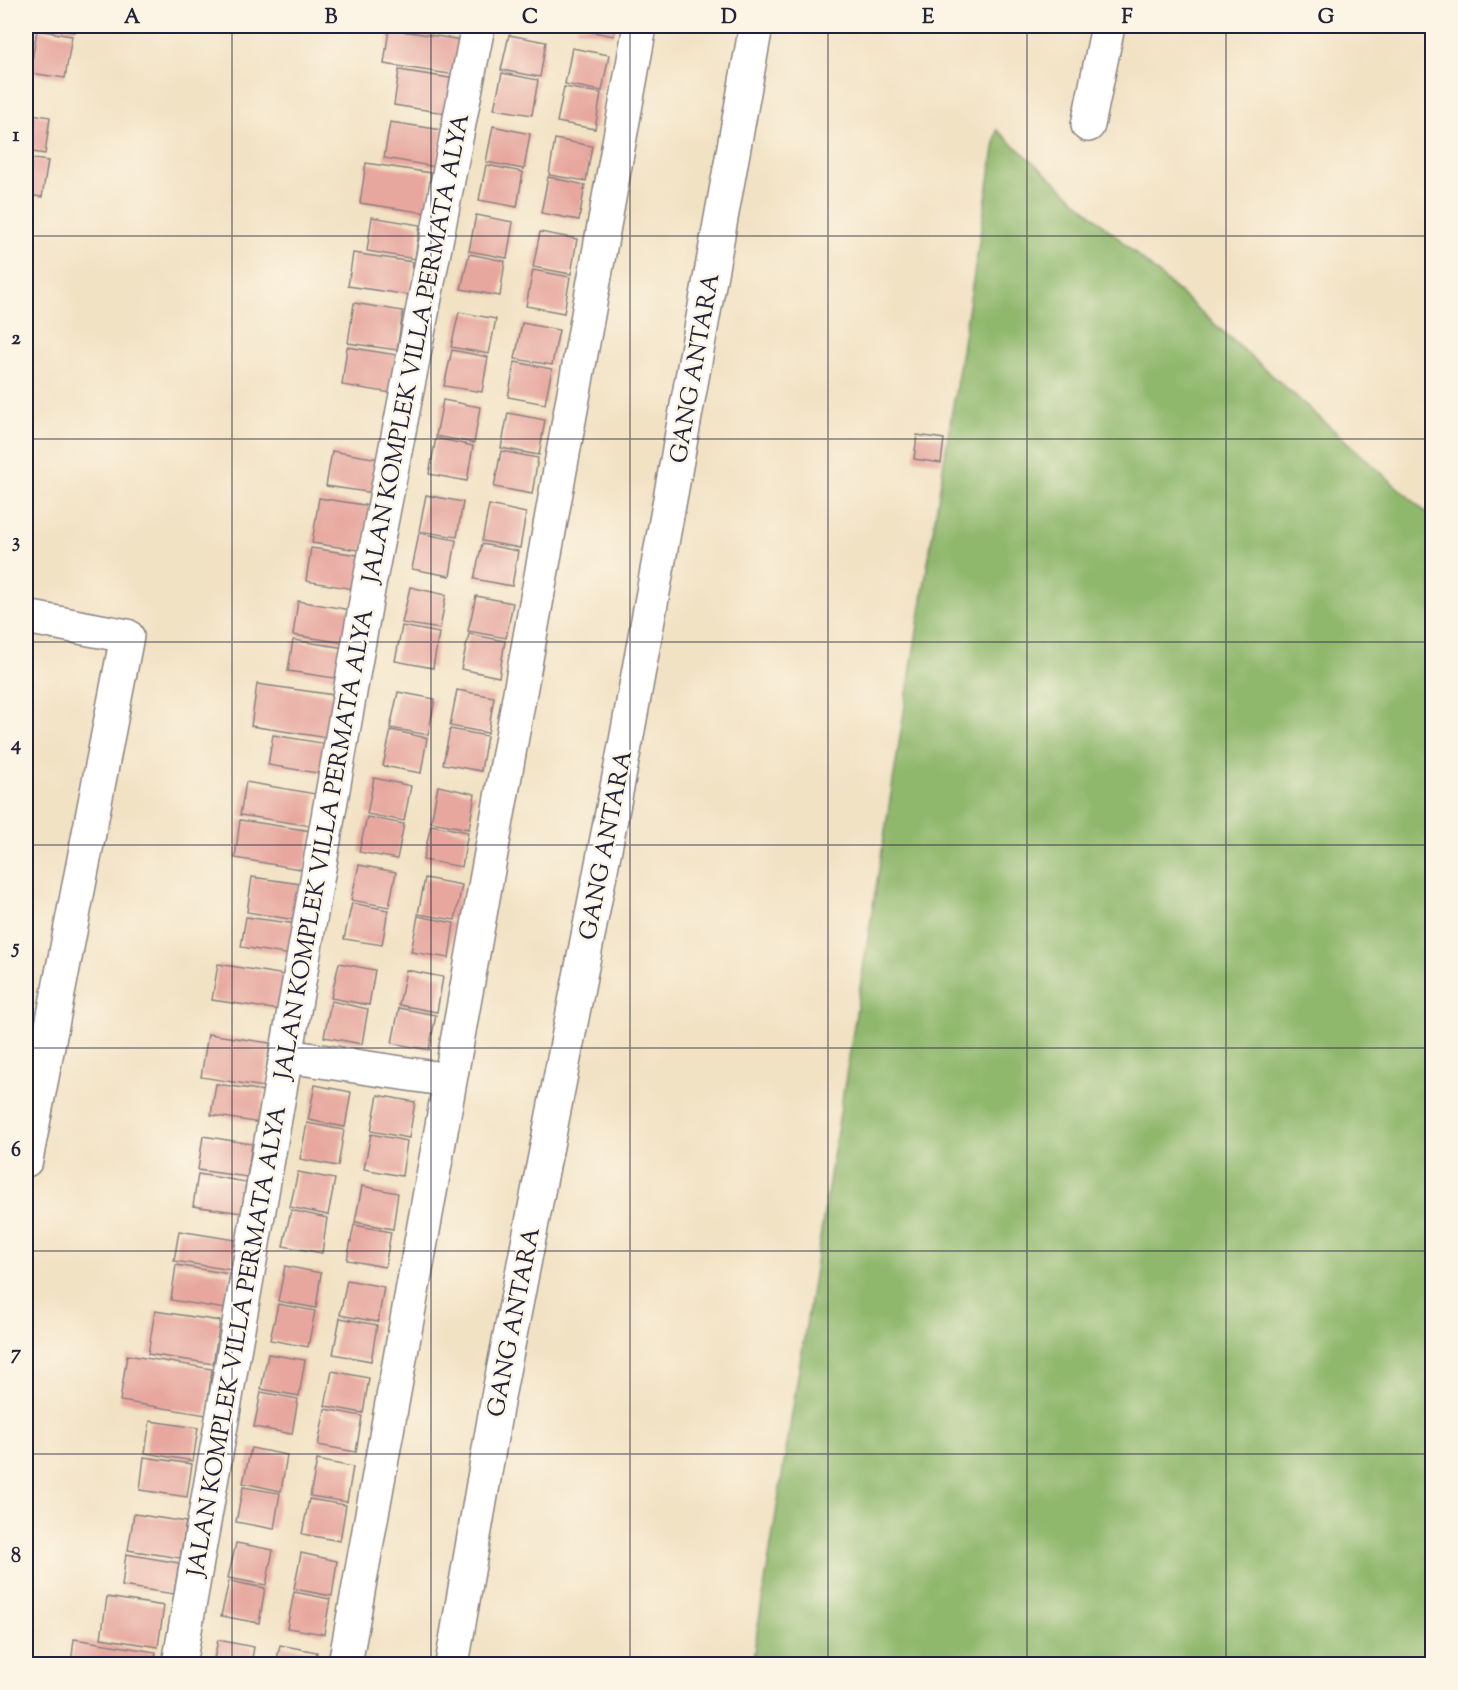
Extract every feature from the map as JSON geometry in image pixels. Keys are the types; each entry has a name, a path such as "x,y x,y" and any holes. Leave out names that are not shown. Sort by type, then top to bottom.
{"street":[{"name":"JALAN KOMPLEK VILLA PERMATA ALYA","path":"179,1665 368,590 478,26"},
{"path":"345,1665 640,26"},
{"name":"GANG ANTARA","path":"452,1665 498,1397 632,707 756,26"},
{"path":"1088,126 1108,26"},
{"path":"26,616 127,636 26,1160"},
{"path":"287,1056 449,1080"}],"green space":[{"path":"997,130 1432,518 1432,1664 752,1664"}],"building":[{"path":"43,26 75,26 74,32"},
{"path":"438,26 464,26 463,31"},
{"path":"577,26 616,26 614,36 576,29"},
{"path":"389,29 462,40 456,75 384,64"},
{"path":"37,30 72,36 65,78 30,73"},
{"path":"509,35 546,42 540,77 501,70"},
{"path":"572,48 609,55 602,91 565,84"},
{"path":"399,70 456,79 451,114 394,105"},
{"path":"502,73 538,80 532,115 494,109"},
{"path":"564,87 601,93 595,129 557,122"},
{"path":"26,113 50,117 45,154 26,151"},
{"path":"390,122 442,130 436,167 384,158"},
{"path":"493,126 530,134 524,169 486,162"},
{"path":"555,139 592,146 586,181 549,175"},
{"path":"26,158 48,161 42,197 26,195"},
{"path":"366,163 431,173 426,213 360,203"},
{"path":"486,165 523,172 517,207 479,200"},
{"path":"548,177 585,185 579,220 541,213"},
{"path":"476,215 513,222 507,258 469,251"},
{"path":"372,217 420,225 415,259 367,251"},
{"path":"540,232 577,239 571,274 533,267"},
{"path":"353,253 413,262 409,295 348,286"},
{"path":"469,254 505,261 500,296 461,289"},
{"path":"533,270 570,277 564,313 526,306"},
{"path":"354,303 403,311 397,350 348,343"},
{"path":"459,312 496,319 489,354 451,347"},
{"path":"522,323 559,330 552,365 515,359"},
{"path":"347,347 397,355 391,393 342,385"},
{"path":"452,350 488,357 482,392 444,386"},
{"path":"515,362 552,369 545,404 508,397"},
{"path":"443,400 480,407 474,443 436,436"},
{"path":"508,413 545,420 539,455 501,448"},
{"path":"917,435 944,439 941,463 914,459"},
{"path":"436,438 473,446 467,481 429,474"},
{"path":"332,451 379,459 374,493 326,486"},
{"path":"501,451 538,458 532,494 494,487"},
{"path":"426,495 463,502 457,537 419,531"},
{"path":"319,498 370,506 364,551 312,543"},
{"path":"489,505 526,513 520,548 482,541"},
{"path":"419,533 456,540 450,576 412,569"},
{"path":"482,544 518,551 512,586 474,579"},
{"path":"311,548 364,556 359,590 306,581"},
{"path":"410,587 446,595 440,629 402,623"},
{"path":"476,596 513,603 506,638 468,631"},
{"path":"298,601 351,610 345,643 293,635"},
{"path":"402,626 439,633 433,668 395,661"},
{"path":"469,634 505,641 499,677 461,669"},
{"path":"293,640 345,648 341,679 288,671"},
{"path":"257,684 334,695 328,738 251,726"},
{"path":"457,690 494,697 488,733 450,726"},
{"path":"398,692 435,699 428,735 390,728"},
{"path":"450,729 487,736 481,771 443,764"},
{"path":"391,730 427,738 421,773 383,766"},
{"path":"273,735 328,744 323,774 268,765"},
{"path":"374,778 411,786 404,821 367,814"},
{"path":"246,782 316,794 311,826 240,815"},
{"path":"438,786 475,794 469,829 431,822"},
{"path":"367,817 404,824 397,859 359,852"},
{"path":"240,820 311,831 305,870 235,858"},
{"path":"431,825 468,832 462,867 423,860"},
{"path":"359,865 396,872 389,907 351,900"},
{"path":"252,877 300,884 295,920 247,912"},
{"path":"425,878 462,885 455,920 418,914"},
{"path":"352,903 388,910 382,945 344,939"},
{"path":"418,916 454,923 449,958 411,952"},
{"path":"246,917 296,924 291,955 241,947"},
{"path":"339,963 375,970 369,1005 331,998"},
{"path":"218,964 292,976 287,1011 212,1000"},
{"path":"406,970 443,977 437,1012 399,1005"},
{"path":"331,1001 368,1009 362,1044 324,1037"},
{"path":"399,1008 436,1015 429,1050 392,1043"},
{"path":"208,1034 270,1043 264,1087 201,1077"},
{"path":"216,1084 264,1091 260,1123 211,1115"},
{"path":"315,1085 351,1092 345,1127 308,1120"},
{"path":"378,1095 415,1102 409,1138 371,1131"},
{"path":"307,1123 344,1130 338,1166 300,1159"},
{"path":"371,1134 407,1141 402,1176 364,1169"},
{"path":"203,1136 252,1144 247,1177 198,1170"},
{"path":"298,1172 335,1179 328,1215 290,1207"},
{"path":"198,1174 246,1182 242,1213 193,1206"},
{"path":"362,1186 398,1193 393,1229 355,1222"},
{"path":"291,1210 327,1218 322,1253 283,1246"},
{"path":"354,1225 391,1232 385,1267 347,1260"},
{"path":"179,1231 236,1240 231,1270 174,1261"},
{"path":"176,1265 230,1274 225,1309 171,1300"},
{"path":"285,1266 321,1273 316,1308 278,1301"},
{"path":"347,1280 384,1287 378,1322 340,1315"},
{"path":"278,1304 315,1311 308,1347 270,1340"},
{"path":"155,1311 220,1321 213,1364 148,1354"},
{"path":"340,1318 377,1325 371,1361 333,1354"},
{"path":"268,1354 305,1360 299,1396 261,1389"},
{"path":"127,1355 212,1369 206,1415 120,1401"},
{"path":"332,1371 369,1378 363,1413 325,1406"},
{"path":"261,1392 298,1399 292,1434 254,1427"},
{"path":"325,1409 362,1416 356,1452 318,1445"},
{"path":"150,1421 198,1428 193,1461 145,1453"},
{"path":"251,1448 287,1455 281,1491 243,1483"},
{"path":"144,1457 192,1464 187,1497 140,1490"},
{"path":"317,1460 353,1467 347,1502 310,1496"},
{"path":"243,1487 280,1493 274,1529 236,1522"},
{"path":"309,1499 346,1505 340,1541 302,1534"},
{"path":"134,1514 186,1522 180,1558 128,1550"},
{"path":"236,1543 273,1550 266,1585 228,1578"},
{"path":"301,1553 337,1561 332,1596 294,1589"},
{"path":"126,1554 179,1563 174,1594 122,1586"},
{"path":"229,1581 265,1588 259,1623 221,1616"},
{"path":"294,1592 330,1599 324,1634 287,1628"},
{"path":"107,1597 164,1606 158,1647 101,1638"},
{"path":"74,1639 156,1652 154,1664 71,1664"},
{"path":"218,1640 254,1647 251,1664 213,1664"},
{"path":"280,1645 317,1652 315,1664 276,1664"}]}
